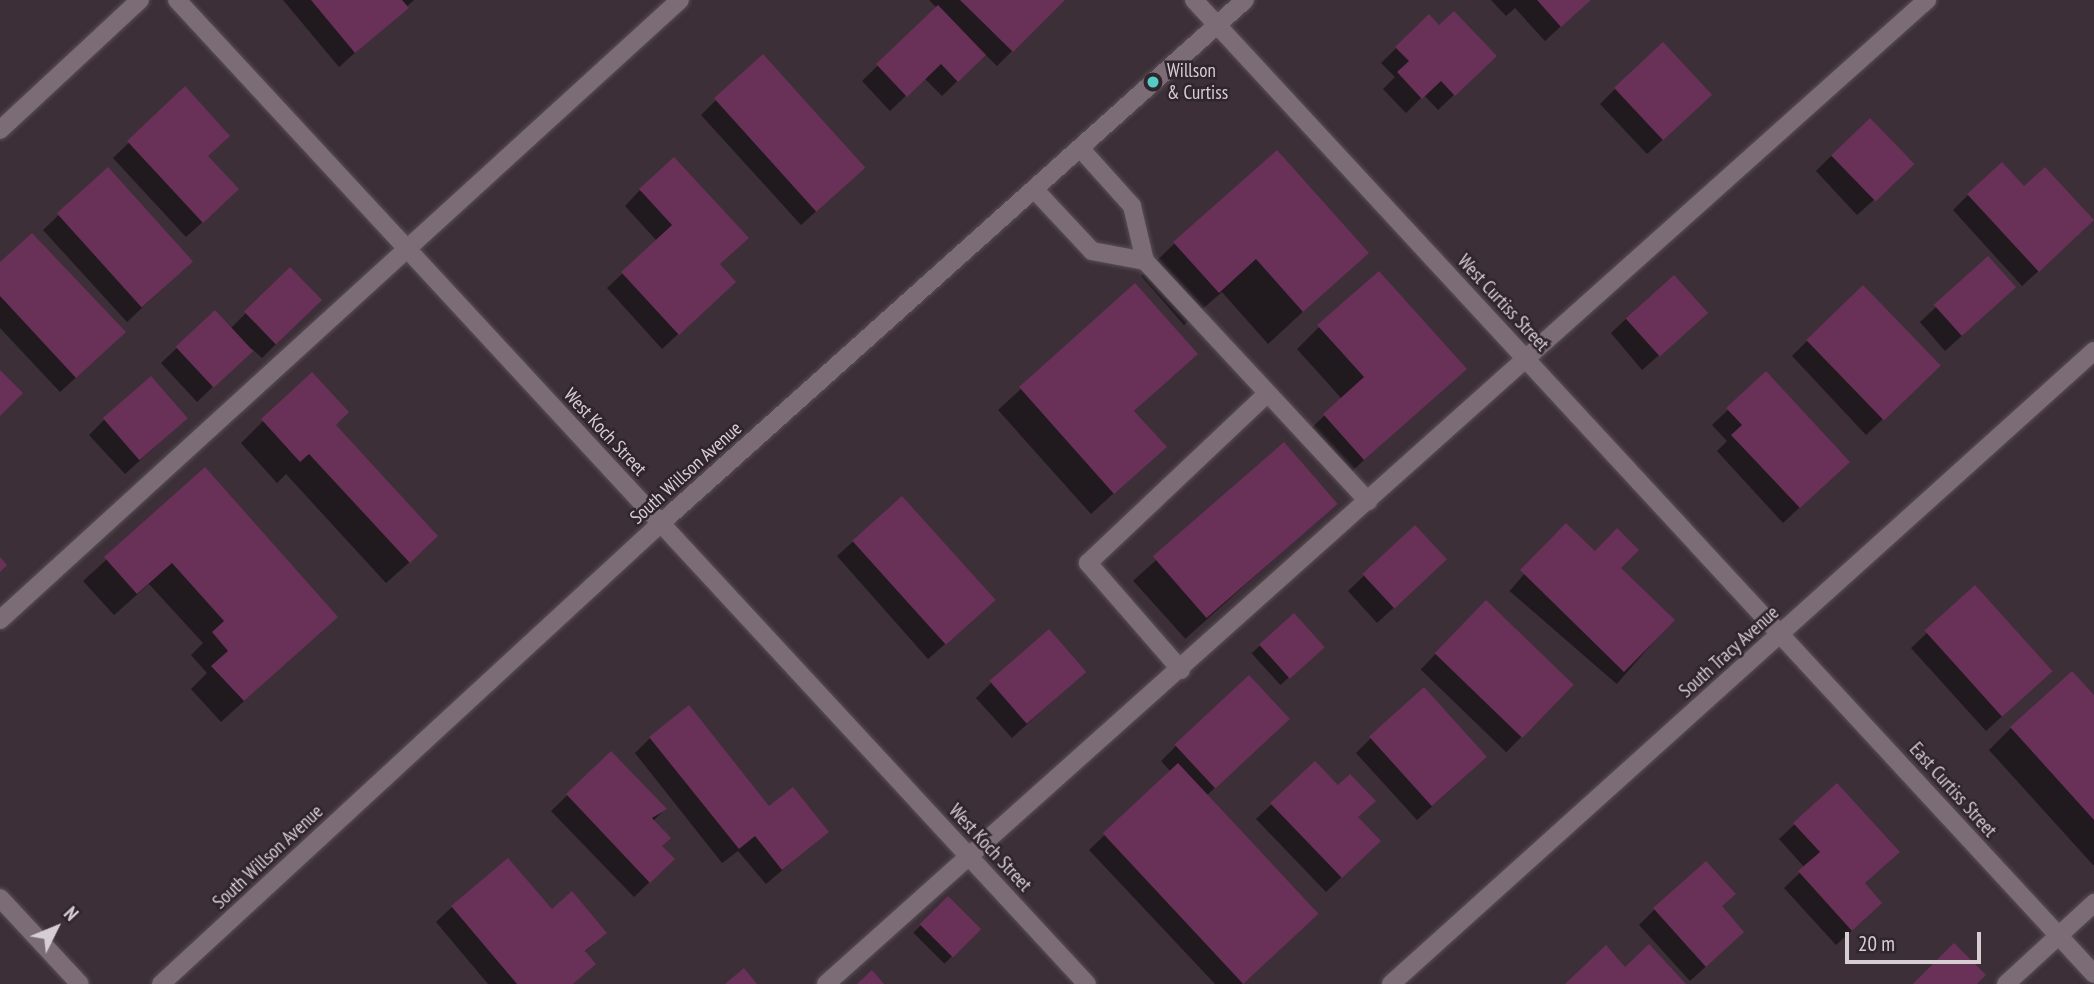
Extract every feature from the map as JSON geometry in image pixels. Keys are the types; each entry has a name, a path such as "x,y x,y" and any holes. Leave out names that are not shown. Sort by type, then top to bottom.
{"street":[{"path":"0,130 141,0"},
{"name":"West Koch Street","path":"177,0 1087,984"},
{"path":"0,620 680,0"},
{"name":"West Curtiss Street","path":"1194,0 1782,634"},
{"name":"South Willson Avenue","path":"162,984 661,523 1245,0"},
{"path":"826,984 972,859 1927,0"},
{"path":"1080,148 1132,206 1145,261 1368,501"},
{"path":"1034,189 1092,251 1145,261"},
{"name":"South Tracy Avenue","path":"1391,984 2094,351"},
{"path":"1181,670 1088,564 1267,394"},
{"name":"East Curtiss Street","path":"1782,634 2094,974"},
{"path":"0,898 80,984"},
{"path":"2006,984 2094,903"}],"building":[{"path":"311,0 402,0 409,8 355,53"},
{"path":"960,0 1065,0 1013,52"},
{"path":"1537,0 1591,0 1561,27"},
{"path":"938,5 986,55 958,82 941,64 907,97 876,64"},
{"path":"1454,11 1497,56 1455,96 1441,81 1422,99 1397,72 1409,61 1395,47 1429,14 1439,25"},
{"path":"1663,42 1712,95 1663,140 1614,88"},
{"path":"763,54 865,168 816,212 714,98"},
{"path":"185,86 230,136 208,156 239,189 203,223 127,141"},
{"path":"1870,118 1914,164 1876,202 1831,156"},
{"path":"1277,150 1369,253 1303,312 1256,259 1219,293 1173,242"},
{"path":"674,157 749,238 720,264 736,282 679,335 621,272 672,225 639,189"},
{"path":"2002,162 2024,186 2045,167 2094,220 2039,272 1967,194"},
{"path":"108,167 193,261 142,308 57,213"},
{"path":"32,233 126,332 76,378 0,296 0,262"},
{"path":"1988,256 2016,287 1962,336 1934,305"},
{"path":"290,267 322,300 276,345 244,311"},
{"path":"1379,271 1467,369 1364,460 1323,414 1364,377 1317,325"},
{"path":"1674,275 1708,313 1660,356 1626,318"},
{"path":"1135,283 1198,354 1134,411 1167,447 1114,494 1019,387"},
{"path":"1863,285 1941,366 1884,420 1806,340"},
{"path":"215,310 253,351 214,388 176,347"},
{"path":"0,370 23,393 0,416"},
{"path":"1766,371 1850,462 1800,508 1731,435 1742,425 1726,408"},
{"path":"312,372 349,412 336,425 438,536 410,563 309,454 300,462 261,419"},
{"path":"151,376 188,418 139,460 103,418"},
{"path":"1284,442 1338,504 1206,618 1153,556"},
{"path":"205,467 338,617 244,701 211,666 228,651 212,632 224,621 172,563 137,594 104,557"},
{"path":"902,496 996,600 946,645 852,541"},
{"path":"1566,523 1595,551 1617,528 1639,550 1621,568 1675,620 1624,672 1520,570"},
{"path":"1415,525 1447,559 1394,608 1362,574"},
{"path":"0,557 7,565 0,572"},
{"path":"1975,585 2053,671 2002,717 1924,631"},
{"path":"1486,600 1574,685 1522,738 1435,653"},
{"path":"1294,613 1325,647 1290,679 1259,644"},
{"path":"1049,629 1086,672 1027,724 989,681"},
{"path":"2072,671 2094,695 2094,820 2010,727"},
{"path":"1249,675 1290,719 1215,788 1174,745"},
{"path":"1424,687 1487,757 1432,806 1369,737"},
{"path":"689,705 769,806 793,787 829,832 782,870 755,836 739,849 649,737"},
{"path":"611,751 667,809 652,818 671,838 662,846 675,859 650,883 566,794"},
{"path":"1315,761 1338,785 1350,774 1376,801 1358,817 1381,841 1342,878 1270,803"},
{"path":"1178,763 1318,914 1243,984 1103,833"},
{"path":"1837,783 1900,852 1865,883 1882,903 1852,931 1798,871 1820,852 1793,823"},
{"path":"508,858 552,909 572,891 607,933 585,951 596,964 573,984 517,984 451,906"},
{"path":"1706,861 1736,894 1722,906 1744,932 1706,967 1653,908"},
{"path":"948,896 981,929 953,958 920,924"},
{"path":"1954,943 1986,975 1977,984 1913,984"},
{"path":"1649,944 1686,984 1565,984 1606,945 1625,967"},
{"path":"744,968 757,984 725,984"},
{"path":"872,970 884,984 857,984"}],"place":[{"name":"Willson & Curtiss","path":"1153,82"}]}
